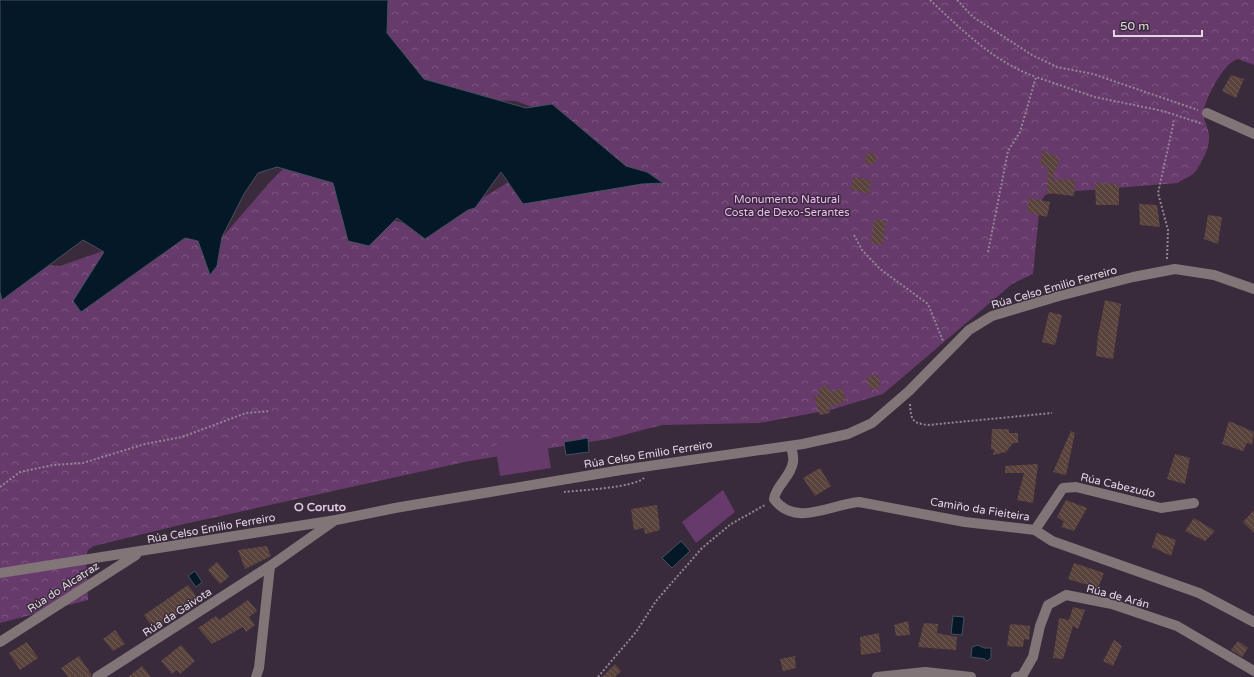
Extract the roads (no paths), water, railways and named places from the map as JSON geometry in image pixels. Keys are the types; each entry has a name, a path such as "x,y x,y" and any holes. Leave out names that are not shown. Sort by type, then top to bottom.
{"street":[{"path":"1207,113 1254,134"},
{"name":"Rúa Celso Emilio Ferreiro","path":"0,573 139,553 621,470 791,446 848,434 872,423 909,391 969,330 992,316 1066,294 1175,269 1214,274 1254,289"},
{"name":"Camiño da Fieiteira","path":"791,446 794,461 790,471 775,492 774,499 779,505 791,512 801,514 814,513 848,503 859,502 965,522 1035,530 1052,541 1198,593 1254,622"},
{"name":"Rúa Cabezudo","path":"1035,530 1063,488 1076,487 1161,508 1194,503"},
{"name":"Rúa da Gaivota","path":"97,677 270,566 336,520"},
{"name":"Rúa do Alcatraz","path":"0,642 139,553"},
{"path":"256,677 259,668 270,566"},
{"name":"Rúa de Arán","path":"1016,677 1022,676 1033,657 1040,626 1048,605 1066,595 1112,604 1177,626 1254,671"},
{"path":"878,677 925,672 971,677"}],"water":[{"path":"0,0 388,0 387,33 424,79 526,108 552,104 626,166 647,172 663,183 642,184 523,204 501,172 475,208 468,210 425,239 397,218 369,246 348,241 333,183 277,167 258,173 244,194 222,237 217,266 210,275 198,241 185,238 81,312 73,301 104,252 83,240 2,300 0,292"},
{"path":"588,438 589,452 566,455 564,442"},
{"path":"681,541 690,551 672,568 662,558"},
{"path":"195,571 202,582 196,587 188,576"},
{"path":"953,616 964,617 962,635 951,634"},
{"path":"978,645 984,648 991,648 991,658 987,661 985,659 971,657 972,647"}],"district":[{"name":"O Coruto","path":"320,507"}],"park label":[{"name":"Monumento Natural Costa de Dexo-Serantes","path":"787,205"}]}
